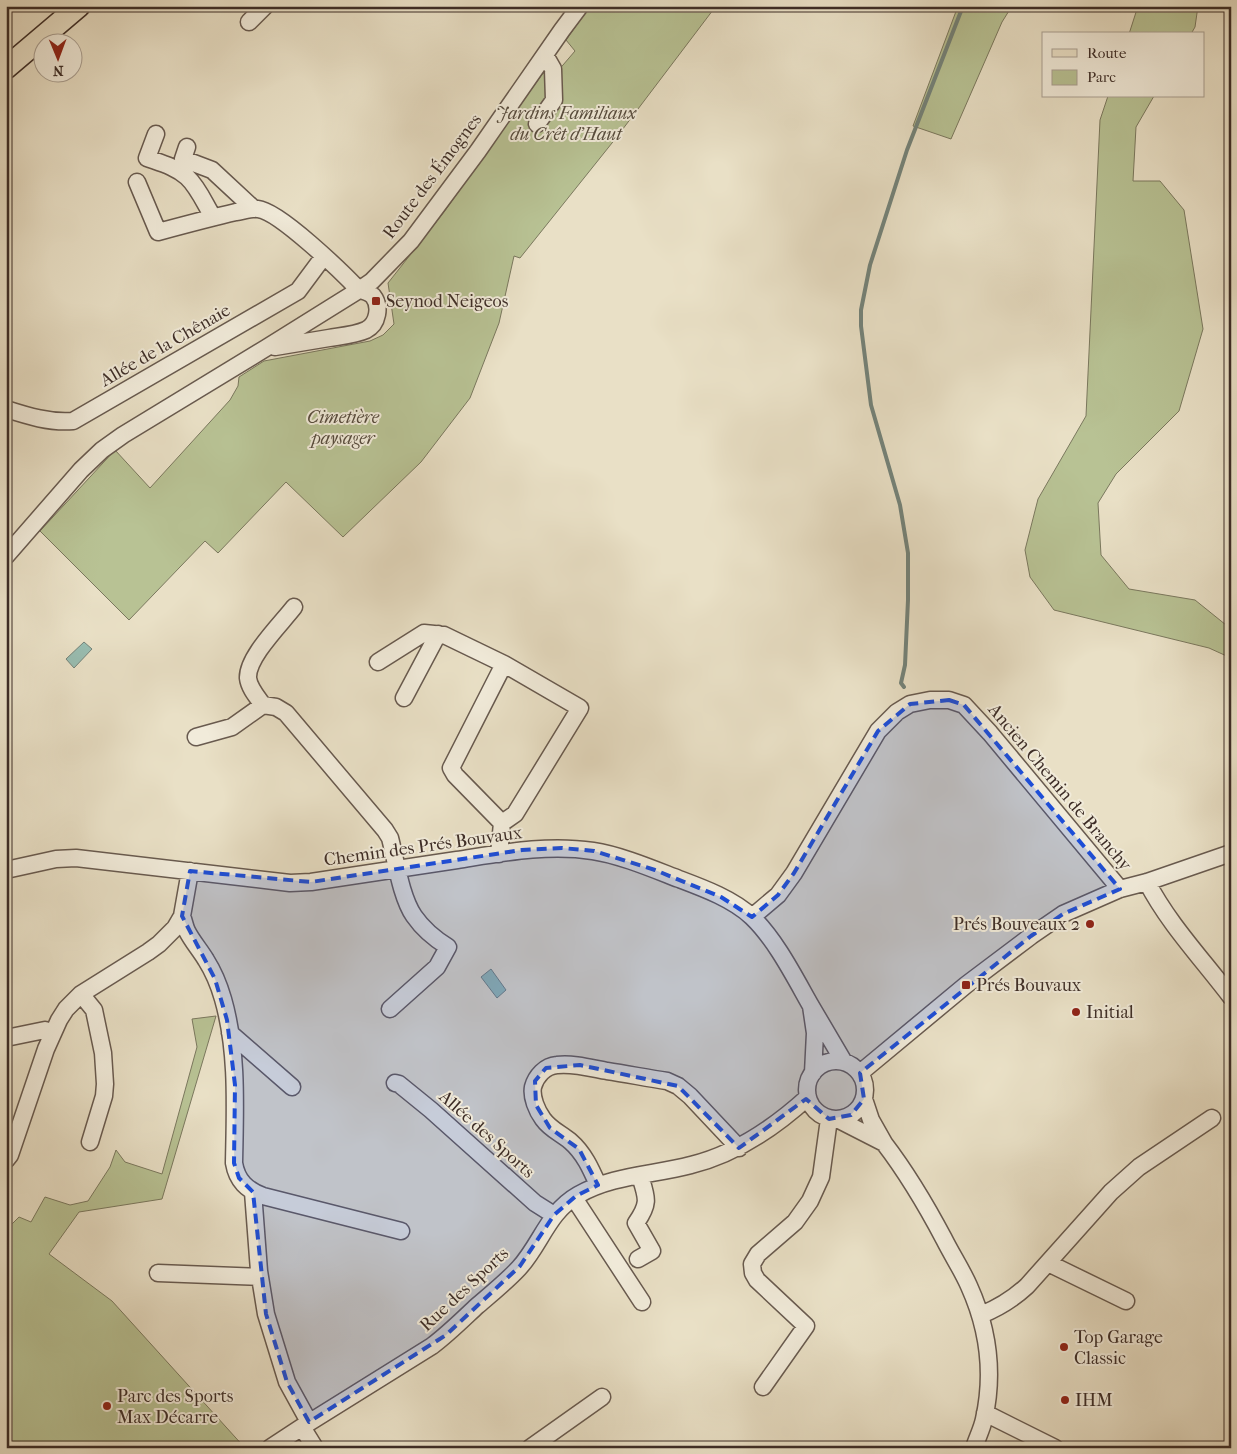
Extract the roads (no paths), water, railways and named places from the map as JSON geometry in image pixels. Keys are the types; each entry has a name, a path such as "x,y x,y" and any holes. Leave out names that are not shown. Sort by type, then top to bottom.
{"main road":[{"path":"6,68 79,6"},
{"path":"67,32 87,6"},
{"path":"6,86 32,64"}],"street":[{"path":"249,22 265,6"},
{"name":"Route des Émognes","path":"6,556 81,470 102,450 146,420 359,290 377,276 411,241 457,180 580,6"},
{"path":"537,124 554,100 553,69 545,55"},
{"path":"156,134 147,158 172,168 188,178 213,217"},
{"path":"186,147 183,160 212,170 254,209"},
{"path":"138,182 158,232 213,217 254,209 264,210 277,218 324,256 359,290"},
{"name":"Allée de la Chênaie","path":"6,409 39,419 63,422 73,421 298,291 324,256"},
{"name":"Route des Émognes","path":"266,348 359,333 368,329 373,324 378,310 376,301 371,294 359,290"},
{"path":"264,706 252,690 248,679 250,668 256,654 294,607"},
{"path":"378,662 424,633 444,635 504,664 580,708 516,814 502,823"},
{"path":"404,698 438,634"},
{"path":"499,854 502,823 451,768 504,664"},
{"name":"Ancien Chemin de Branchy","path":"752,917 778,894 794,873 878,730 903,708 910,704 930,700 949,700 964,705 990,733 1120,889"},
{"path":"196,737 232,727 264,706 276,707 286,713 385,830 390,838 405,897 414,916 434,938 448,946 437,967 390,1009"},
{"name":"Chemin des Prés Bouvaux","path":"6,870 56,859 76,858 290,883 311,882 522,850 562,848 594,851 647,867 687,882 721,897 752,917 776,947 844,1062"},
{"path":"860,1073 966,986 1063,914 1120,889 1231,854"},
{"path":"6,1160 10,1155 53,1033 66,1009 81,994 159,944 175,928 182,916 190,871"},
{"path":"1147,882 1152,893 1190,946 1231,997"},
{"path":"182,916 187,931 207,961 222,998 230,1033 235,1085 234,1163 236,1171 245,1186 263,1196 401,1231"},
{"path":"81,994 94,1010 103,1053 105,1084 104,1096 90,1142"},
{"path":"810,1006 815,1033 813,1073"},
{"path":"6,1038 45,1030 53,1033"},
{"path":"230,1033 292,1087"},
{"path":"833,1119 851,1115 859,1109 866,1090 860,1073 844,1062 827,1062 813,1073 807,1090 811,1105 822,1116 833,1119 884,1143"},
{"path":"598,1185 587,1160 569,1140 550,1128 542,1118 536,1105 532,1092 535,1081 546,1068 556,1065 580,1066 672,1083 690,1096 739,1148"},
{"name":"Allée des Sports","path":"395,1083 399,1084 431,1110 535,1204 554,1215"},
{"name":"Rue des Sports","path":"270,1448 446,1336 520,1266 554,1215 574,1198 598,1185 692,1165 728,1153 755,1138 794,1110 808,1097"},
{"path":"864,1099 871,1120 884,1143 909,1177 931,1215 969,1285 981,1315 989,1355 989,1387 984,1420 974,1448"},
{"path":"981,1315 1014,1298 1027,1286 1111,1192 1139,1167 1212,1118"},
{"path":"763,1388 806,1326 756,1280 752,1264 758,1254 795,1222 810,1201 821,1177 833,1119"},
{"path":"638,1259 652,1251 636,1223 644,1213 647,1203 640,1176"},
{"path":"253,1192 260,1277 266,1314 287,1382 315,1448"},
{"path":"574,1198 642,1302"},
{"path":"1048,1263 1126,1301"},
{"path":"158,1273 260,1277"},
{"path":"530,1448 602,1397"},
{"path":"985,1414 1055,1448"}],"water":[{"path":"84,642 92,649 74,668 66,659"},
{"path":"491,969 506,990 497,998 481,977"}],"waterway":[{"path":"904,687 901,683 905,665 908,553 900,505 871,405 861,326 861,310 870,265 907,150 963,6"}],"place":[{"name":"Seynod Neigeos","path":"376,301"},
{"name":"Prés Bouveaux 2","path":"1090,924"},
{"name":"Prés Bouvaux","path":"966,985"},
{"name":"Initial","path":"1076,1012"},
{"name":"Top Garage Classic","path":"1064,1347"},
{"name":"IHM","path":"1065,1400"},
{"name":"Parc des Sports Max Décarre","path":"107,1406"}],"park label":[{"name":"Jardins Familiaux du Crêt d'Haut","path":"566,123"},
{"name":"Cimetière paysager","path":"343,427"}]}
